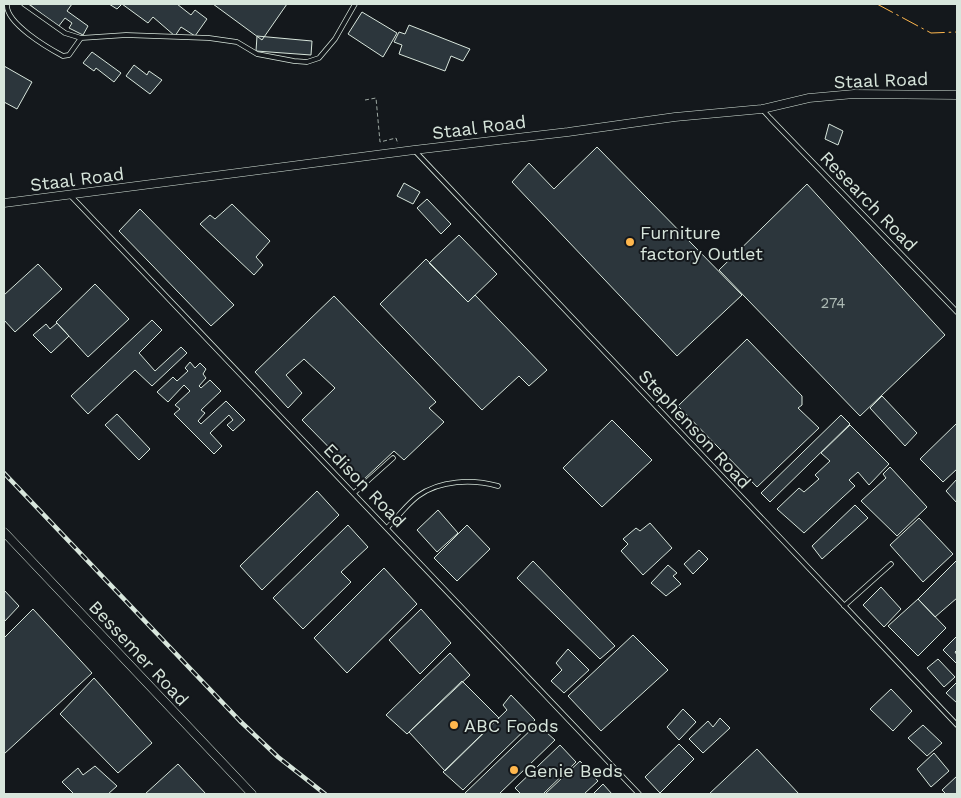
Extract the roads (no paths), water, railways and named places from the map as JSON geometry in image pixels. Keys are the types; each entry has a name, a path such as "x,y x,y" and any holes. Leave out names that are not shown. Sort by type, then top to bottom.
{"street":[{"name":"Staal Road","path":"4,203 675,117 762,108 809,98 854,94 957,95"},
{"name":"Bessemer Road","path":"4,532 252,794"}],"lane":[{"path":"6,4 12,18 26,33 64,56 69,55 81,38"},
{"path":"24,4 65,34 81,38 108,35 208,38 237,42 257,54 307,62 319,58 335,39 355,4"},
{"name":"Research Road","path":"762,108 957,312"},
{"name":"Stephenson Road","path":"414,150 957,725"},
{"name":"Edison Road","path":"70,195 639,794"},
{"path":"354,493 393,458"},
{"path":"387,528 418,496 436,486 480,481 498,486"},
{"path":"844,606 891,564"}],"railway":[{"path":"4,473 240,721 278,757 325,794"}],"place":[{"name":"Furniture factory Outlet","path":"630,242"},
{"name":"ABC Foods","path":"454,725"},
{"name":"Genie Beds","path":"514,770"}]}
